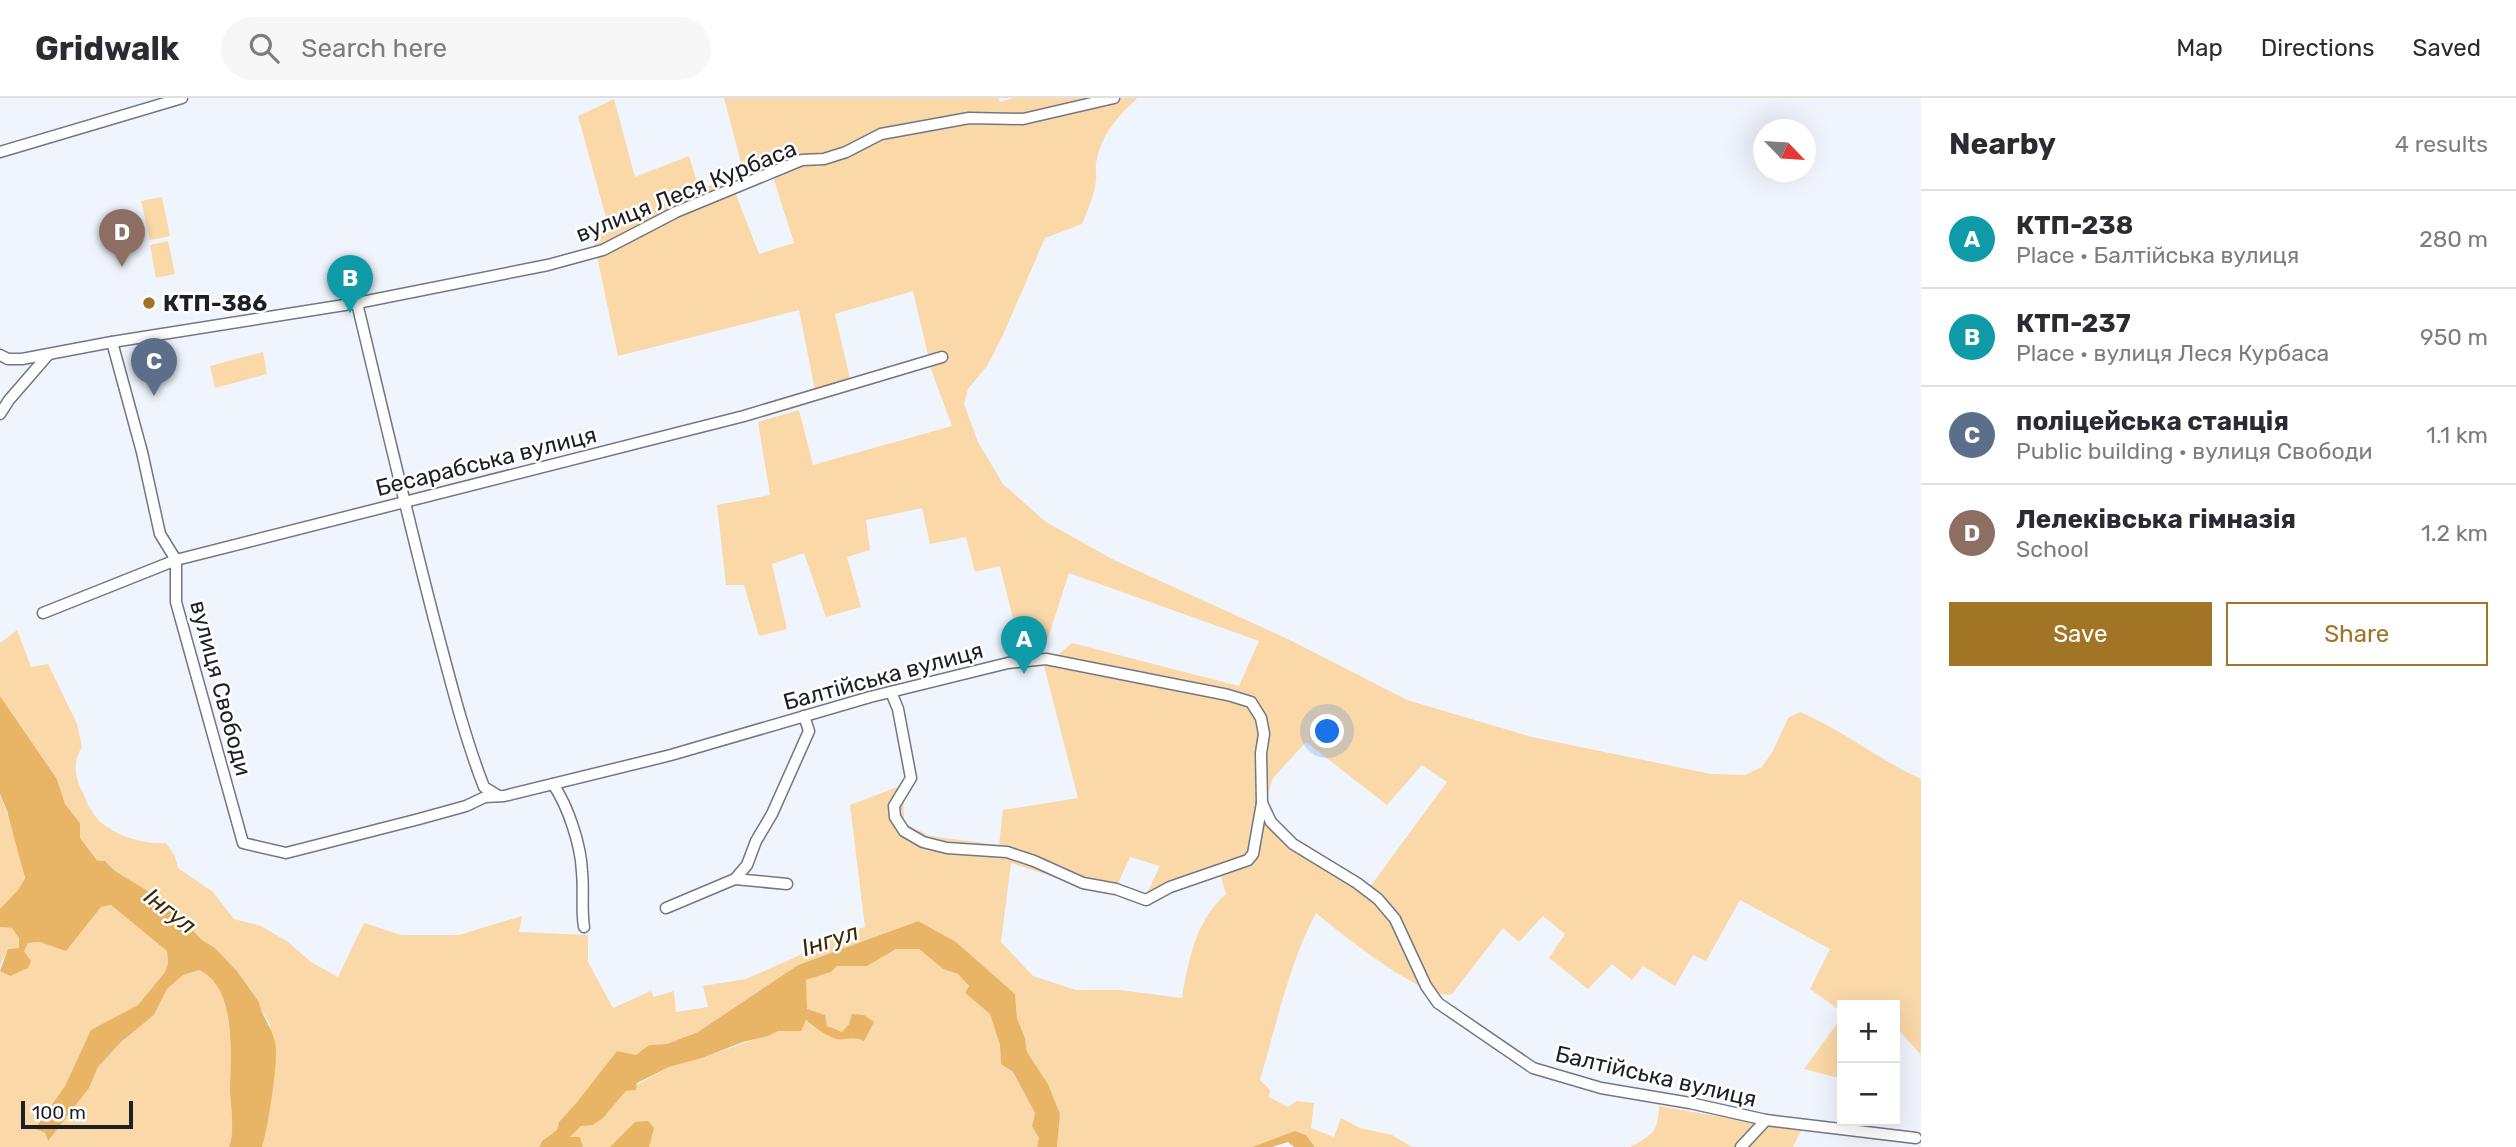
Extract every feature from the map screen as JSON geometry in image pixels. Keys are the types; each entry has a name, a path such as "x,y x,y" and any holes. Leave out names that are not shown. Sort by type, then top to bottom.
{"street":[{"path":"0,152 182,98"},
{"name":"вулиця Леся Курбаса","path":"0,355 8,359 22,359 357,303 548,265 603,250 676,212 802,160 824,159 845,152 881,134 969,118 1023,119 1114,98"},
{"path":"357,303 438,634 475,765 484,787 494,794 504,796"},
{"name":"вулиця Свободи","path":"112,342 142,452 160,534 176,560 176,603 243,843"},
{"path":"0,414 48,354"},
{"name":"Бесарабська вулиця","path":"43,613 176,560 744,416 942,357"},
{"name":"Балтійська вулиця","path":"243,843 286,853 419,820 466,806 485,797 504,796 671,755 891,692 1008,663 1046,659 1228,695 1251,702 1261,718 1264,734 1261,753 1262,803 1271,822 1293,844 1378,899 1395,919 1426,986 1438,1003 1533,1068 1601,1088 1690,1103 1766,1120 1916,1138"},
{"path":"891,692 898,709 911,778 894,806 895,817 904,831 923,842 947,848 1007,852 1083,883 1116,889 1131,897 1146,900 1170,887 1248,860 1253,854 1262,803"},
{"path":"666,908 735,879 747,865 809,731 804,716"},
{"path":"553,784 568,813 582,868 584,898 581,912 584,927"},
{"path":"735,879 787,884"},
{"path":"1741,1147 1766,1120"}],"shaded area":[{"path":"724,98 999,98 1000,102 1013,98 1136,98 1116,120 1101,145 1096,164 1094,192 1082,224 1045,238 1003,335 987,366 968,389 964,404 978,442 1003,484 1046,522 1112,559 1290,640 1407,700 1532,737 1711,774 1745,775 1762,767 1773,751 1788,718 1800,712 1921,779 1921,1055 1900,1032 1900,1000 1837,1000 1837,1008 1810,989 1830,949 1740,900 1706,961 1693,955 1675,986 1643,966 1632,980 1612,964 1588,989 1549,958 1565,934 1543,916 1519,942 1503,928 1452,994 1440,994 1404,977 1316,913 1290,974 1260,1080 1270,1090 1269,1097 1288,1107 1297,1101 1314,1103 1311,1128 1334,1137 1341,1118 1360,1128 1392,1135 1412,1147 1315,1147 1306,1135 1295,1131 1252,1147 1057,1147 1060,1114 1048,1084 1027,1052 1017,1018 1015,994 956,942 917,921 798,965 698,1032 667,1044 649,1045 578,1101 559,1122 557,1130 542,1141 539,1147 262,1147 271,1095 270,1024 259,1002 237,971 215,948 202,940 171,905 115,871 105,861 99,861 80,838 80,823 65,804 57,779 0,696 0,643 17,630 31,667 48,664 77,724 82,747 77,758 77,776 93,813 107,827 126,837 166,843 175,856 178,868 213,892 234,919 261,926 288,942 311,962 338,977 364,923 401,935 459,935 522,916 519,932 588,935 588,962 613,1008 651,991 654,997 674,991 676,1012 708,1007 703,986 746,979 800,955 822,939 865,927 850,805 903,785 904,823 930,836 999,845 1003,810 1078,798 1044,666 1072,643 1239,686 1259,641 1069,573 1048,638 1021,650 1000,566 975,572 966,537 930,544 922,508 866,520 870,550 847,557 861,607 826,617 804,553 772,564 787,629 759,636 744,585 726,585 717,505 770,495 758,422 799,410 813,465 952,426 932,372 913,291 835,314 850,379 815,390 799,310 618,356 593,237 610,232 578,116 614,99 635,177 689,156 699,189 730,179 759,254 794,243 770,167 744,174","holes":["1306,742 1387,805 1422,765 1447,782 1364,895 1262,812 1273,778","1130,857 1160,866 1142,904 1220,873 1226,894 1207,916 1200,929 1187,970 1182,998 1119,990 1076,990 1033,976 1001,942 1011,863 1084,887 1114,892"]},
{"path":"162,197 170,236 150,240 141,201"},
{"path":"168,241 175,274 156,278 150,245"},
{"path":"263,352 267,374 215,388 210,366"},
{"path":"0,794 19,851 24,879 15,896 0,909"},
{"path":"111,905 167,950 168,963 165,972 138,1005 91,1031 65,1086 36,1130 45,1133 48,1140 89,1088 98,1067 121,1042 154,1015 167,989 183,975 199,970 212,979 220,992 229,1024 232,1127 229,1147 0,1147 0,971 10,976 28,943 40,942 66,950 101,907"},
{"path":"0,927 13,928 19,938 19,948 8,949 0,966"},
{"path":"896,949 919,949 943,969 958,974 969,986 965,993 990,1014 1000,1045 1001,1064 1013,1072 1035,1113 1032,1126 1039,1138 1037,1147 583,1147 580,1137 569,1138 581,1126 593,1124 603,1118 626,1091 669,1067 778,1031 800,1031 806,1020 836,1039 854,1037 849,1024 842,1033 827,1026 806,1009 806,980 831,972 837,966 867,966"},
{"path":"1837,1024 1837,1078 1804,1069"},
{"path":"1659,1106 1801,1131 1793,1147 1630,1147 1644,1139 1655,1128"}],"water":[{"name":"Інгул","path":"0,696 57,779 65,804 80,823 80,838 98,861 105,861 115,871 171,905 202,940 215,948 237,971 259,1002 276,1048 272,1098 262,1147 229,1147 232,1127 229,1024 220,992 212,979 199,970 183,975 167,989 154,1015 121,1042 98,1067 89,1088 48,1141 45,1133 35,1129 65,1086 91,1030 138,1005 165,972 168,963 167,951 111,905 101,907 66,951 40,942 28,943 24,951 31,961 28,968 10,976 0,971 8,949 19,948 19,938 12,928 0,927 0,909 19,889 25,878 0,794"},
{"path":"918,921 956,942 1015,994 1017,1018 1027,1052 1048,1084 1060,1114 1057,1147 1037,1147 1039,1138 1032,1126 1035,1113 1013,1072 1001,1064 1000,1045 990,1014 965,993 969,986 958,974 943,969 919,949 896,949 867,966 837,966 831,972 806,980 807,1009 825,1015 827,1026 842,1032 849,1024 852,1014 864,1015 874,1022 864,1041 856,1038 836,1039 806,1020 801,1031 778,1031 743,1042 669,1067 637,1083 636,1090 626,1091 603,1118 593,1125 581,1126 570,1137 580,1137 583,1147 539,1147 542,1141 557,1130 559,1122 617,1051 636,1055 649,1045 667,1044 698,1032 798,965"},
{"path":"648,1121 654,1128 649,1147 610,1147 635,1122"},
{"path":"1295,1131 1306,1135 1315,1147 1294,1147 1288,1142 1272,1147 1252,1147"}],"place":[{"name":"Лелеківська гімназія","path":"122,267"},
{"name":"КТП-386","path":"149,303"},
{"name":"КТП-237","path":"350,313"},
{"name":"поліцейська станція","path":"154,396"},
{"name":"КТП-238","path":"1024,674"}]}
